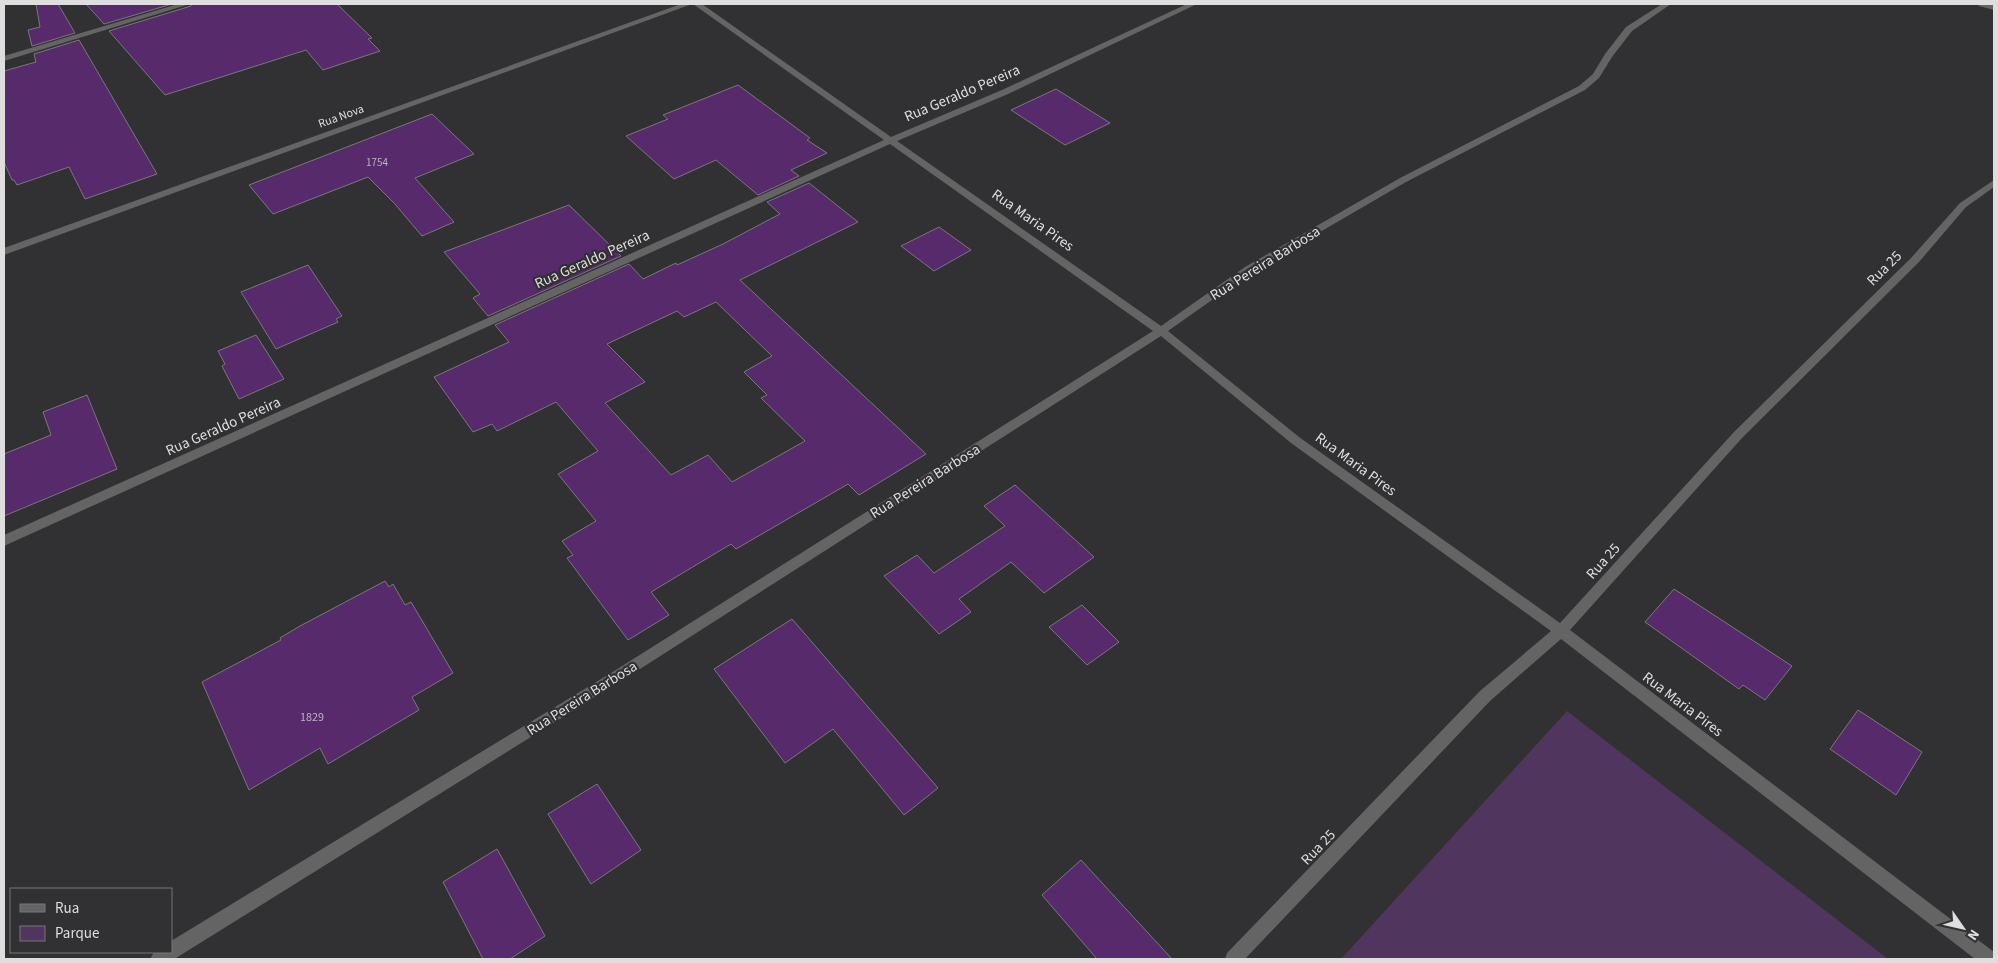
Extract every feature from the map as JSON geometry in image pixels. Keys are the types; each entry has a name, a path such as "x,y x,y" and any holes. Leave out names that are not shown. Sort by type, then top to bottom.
{"street":[{"path":"4,58 186,4"},
{"name":"Rua Nova","path":"4,252 688,4"},
{"name":"Rua Maria Pires","path":"697,4 1162,331 1295,440 1561,631 1989,959"},
{"name":"Rua Geraldo Pereira","path":"4,541 891,140 1005,92 1193,4"},
{"name":"Rua Pereira Barbosa","path":"172,951 624,672 1162,331 1249,269 1394,185 1582,88 1596,76 1608,56 1629,29 1667,4"},
{"path":"1982,4 1994,8"},
{"name":"Rua 25","path":"1234,959 1485,696 1561,631 1738,435 1916,260 1963,205 1994,183"},
{"name":"Rua Pereira Barbosa","path":"158,959 169,953"}],"green space":[{"path":"1567,711 1888,959 1341,959"}],"building":[{"path":"36,4 58,4 75,33 32,46 28,30 40,27"},
{"path":"86,4 172,4 104,24"},
{"path":"192,4 337,4 372,38 368,39 380,51 323,70 306,50 165,95 109,31 191,6"},
{"path":"79,40 157,174 85,199 69,167 17,185 12,180 4,162 4,71 36,62 34,54"},
{"path":"738,85 810,138 807,140 827,153 791,170 799,176 758,195 716,160 674,179 626,136 668,119 663,115"},
{"path":"1056,89 1110,123 1065,145 1011,110"},
{"path":"432,114 474,154 415,178 454,222 422,236 394,203 368,177 273,214 249,185"},
{"path":"809,183 858,222 740,280 926,454 859,495 848,484 736,549 731,544 651,592 669,615 628,640 567,558 573,555 562,541 596,521 558,474 598,451 556,402 497,431 492,424 473,432 434,377 509,342 495,325 629,264 643,279 723,244 780,214 767,202","holes":["716,302 772,356 744,372 767,395 761,398 805,441 732,482 708,455 671,475 605,403 645,382 607,344 677,311 684,317"]},
{"path":"569,205 621,256 488,316 473,298 480,294 444,252"},
{"path":"939,227 971,250 934,271 901,246"},
{"path":"308,265 342,316 336,319 338,322 276,349 241,292"},
{"path":"256,335 284,379 239,399 222,366 225,364 218,351"},
{"path":"87,395 117,469 4,516 4,454 51,435 43,412"},
{"path":"1015,485 1094,557 1044,593 1011,562 959,599 971,612 939,634 884,576 917,555 934,573 1005,526 984,506"},
{"path":"385,581 389,587 393,584 405,605 411,602 453,673 412,697 419,710 328,764 320,748 249,790 202,682 281,640 280,638 300,626"},
{"path":"1674,589 1792,666 1765,700 1743,685 1739,689 1645,622"},
{"path":"1082,605 1119,642 1087,665 1049,627"},
{"path":"792,619 938,788 904,815 833,729 785,763 714,669"},
{"path":"1858,710 1922,752 1896,795 1830,749"},
{"path":"597,784 641,850 591,884 548,814"},
{"path":"497,849 545,936 510,959 483,959 443,882"},
{"path":"1081,860 1172,959 1097,959 1042,895"}]}
